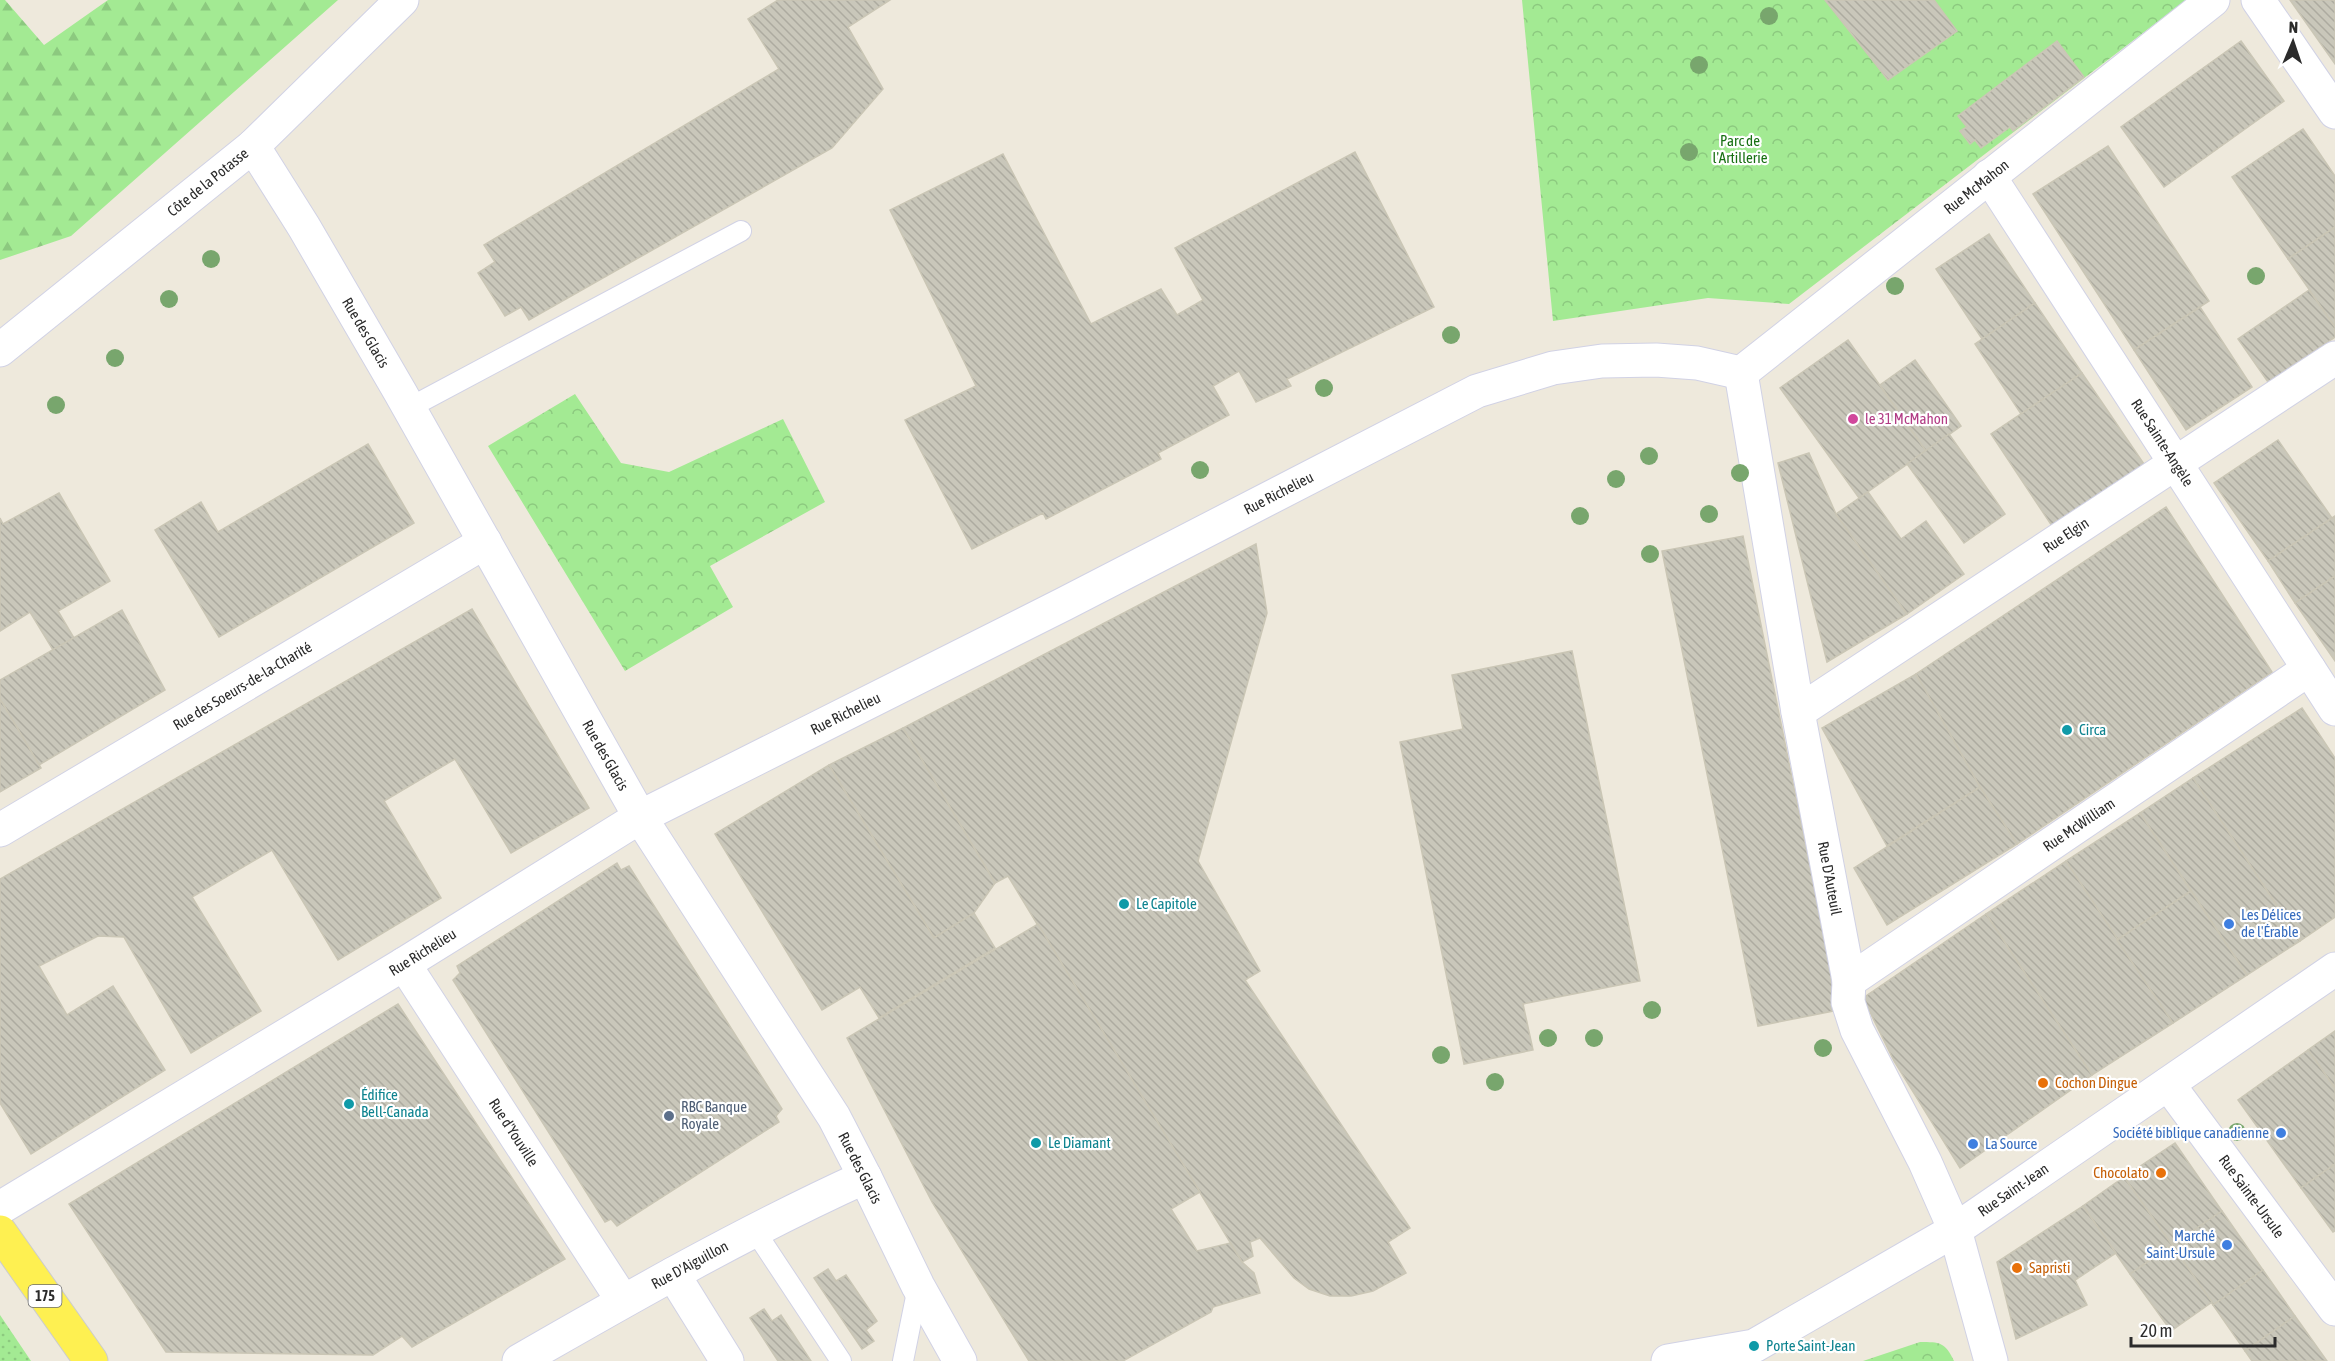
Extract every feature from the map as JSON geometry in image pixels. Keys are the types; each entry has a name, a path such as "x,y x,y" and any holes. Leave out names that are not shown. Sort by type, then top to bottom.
{"main road":[{"name":"175","path":"0,1232 91,1361"}],"street":[{"name":"Côte de la Potasse","path":"0,350 253,146 402,0"},
{"name":"Rue McMahon","path":"1742,374 2213,0"},
{"path":"2258,0 2335,112"},
{"name":"Rue des Glacis","path":"253,146 304,227 409,408 640,817 834,1117 918,1286 960,1361"},
{"name":"Rue Sainte-Angèle","path":"1989,176 2335,709"},
{"name":"Rue Elgin","path":"1798,711 2335,358"},
{"name":"Rue Richelieu","path":"0,1208 404,964 640,817 1053,609 1477,391 1552,368 1602,361 1656,360 1697,363 1742,374"},
{"name":"Rue D'Auteuil","path":"1742,374 1798,711 1849,981 1848,1002 1857,1030 1925,1162 1955,1230 1991,1361"},
{"name":"Rue des Soeurs-de-la-Charité","path":"0,830 485,542"},
{"name":"Rue McWilliam","path":"1849,981 2309,669"},
{"name":"Rue d'Youville","path":"404,964 623,1301"},
{"name":"Rue Saint-Jean","path":"1668,1361 1754,1346 1955,1230 2335,969"},
{"name":"Rue Sainte-Ursule","path":"2168,1084 2335,1309"},
{"name":"Rue D'Aiguillon","path":"519,1361 673,1274 815,1199 865,1177"},
{"path":"673,1274 727,1361"}],"lane":[{"path":"409,408 741,231"},
{"path":"755,1231 841,1361"},
{"path":"903,1361 918,1286"}],"green space":[{"path":"0,0 5,0 44,45 108,0 338,0 71,236 0,260"},
{"name":"Parc de l'Artillerie","path":"1522,0 2186,0 1789,304 1708,298 1553,321"},
{"path":"575,394 621,463 669,472 783,419 825,502 710,566 733,607 625,671 488,446"},
{"path":"0,1315 31,1361 0,1361"},
{"path":"1920,1342 1941,1344 1948,1350 1954,1361 1863,1361"}],"building":[{"path":"778,0 890,0 848,27 883,89 832,148 529,320 521,307 505,316 478,273 495,262 484,245 779,69 748,19"},
{"path":"1825,0 1934,0 1957,31 1888,80"},
{"path":"2290,0 2335,0 2335,64"},
{"path":"2057,41 2084,77 2013,131 2010,127 1981,148 1975,140 1970,144 1960,131 1967,127 1958,116"},
{"path":"2241,41 2284,101 2164,187 2121,127"},
{"path":"2303,129 2335,176 2335,227 2288,259 2232,177"},
{"path":"2108,146 2209,301 2134,350 2033,194"},
{"path":"1355,152 1434,307 1287,379 1291,386 1256,402 1239,371 1213,386 1229,415 1158,453 1161,459 1046,519 1043,513 972,549 905,420 976,386 890,210 1003,154 1091,324 1161,289 1177,315 1203,300 1175,248"},
{"path":"2335,227 2335,327 2288,259"},
{"path":"1989,234 2035,303 1982,339 1936,269"},
{"path":"2309,290 2335,327 2335,337 2268,382 2238,339"},
{"path":"2035,303 2082,373 2021,414 1975,344"},
{"path":"2200,307 2252,387 2186,430 2134,350"},
{"name":"le 31 McMahon","path":"1848,340 1926,451 1859,498 1780,388"},
{"path":"1915,360 1961,426 1926,451 1880,385"},
{"path":"2082,373 2144,464 2052,526 1991,434"},
{"path":"1949,434 2005,514 1964,543 1907,464"},
{"path":"2278,440 2332,518 2268,561 2214,483"},
{"path":"368,444 414,523 219,637 155,530 201,502 218,532"},
{"path":"1809,453 1836,514 1907,614 1827,662 1778,463"},
{"path":"1868,492 1901,539 1926,521 1964,574 1907,614 1836,514"},
{"path":"59,493 110,581 58,611 74,638 53,650 30,612 0,631 0,518 3,524"},
{"name":"Circa","path":"2166,507 2272,672 2017,844 1980,787 1916,674"},
{"path":"2335,516 2335,576 2295,603 2268,561"},
{"path":"1743,536 1839,1010 1758,1026 1662,551"},
{"name":"Le Capitole","path":"1256,544 1267,613 1198,861 1260,971 1245,980 1410,1228 1388,1242 1406,1273 1373,1291 1351,1296 1330,1296 1309,1289 1294,1278 1260,1238 1250,1242 1253,1256 1242,1262 1008,876 995,883 903,728"},
{"path":"2335,576 2335,661 2295,603"},
{"path":"472,609 589,808 511,853 455,759 384,801 441,898 338,960 272,850 192,897 261,1011 191,1053 124,937 98,936 39,966 67,1015 113,986 165,1070 31,1154 0,1103 0,879"},
{"path":"122,610 165,690 39,765 0,699 0,680"},
{"path":"1572,651 1640,981 1523,1004 1533,1050 1464,1064 1400,742 1463,729 1452,675"},
{"path":"1916,674 1980,787 1887,846 1822,728"},
{"path":"0,699 41,768 0,792"},
{"path":"2302,708 2335,758 2335,917 2300,941 2193,778"},
{"path":"903,728 995,883 974,913 934,938 829,765"},
{"path":"829,765 934,938 974,913 995,948 879,1018 860,987 822,1010 715,834"},
{"path":"2193,778 2300,941 2247,975 2140,813"},
{"path":"1980,787 2017,844 1887,925 1854,868"},
{"path":"2140,813 2191,891 2117,940 2066,861"},
{"path":"2066,861 2173,1023 2092,1075 1986,914"},
{"path":"617,863 621,870 629,866 782,1109 776,1116 779,1122 617,1226 611,1219 605,1222 453,980 460,973 457,966"},
{"path":"2191,891 2247,975 2173,1023 2117,940"},
{"path":"1986,914 2092,1075 1960,1168 1894,1061 1863,998"},
{"name":"Le Diamant","path":"1038,924 1200,1192 1171,1209 1197,1251 1230,1243 1242,1262 1254,1273 1260,1293 1213,1307 1211,1312 1123,1361 1029,1361 932,1202 847,1038"},
{"name":"Édifice Bell-Canada","path":"398,1004 565,1259 412,1347 402,1336 373,1355 166,1352 69,1204"},
{"path":"2335,1031 2335,1088 2308,1050"},
{"path":"2308,1050 2335,1088 2335,1164 2301,1188 2238,1100"},
{"path":"2175,1143 2222,1211 2172,1245 2124,1177"},
{"path":"2335,1164 2335,1231 2333,1232 2301,1188"},
{"path":"2124,1177 2172,1245 2130,1274 2083,1206"},
{"path":"2083,1206 2116,1253 2075,1280 2087,1305 2016,1339 1997,1262"},
{"path":"2222,1211 2263,1270 2213,1305 2172,1245"},
{"path":"2172,1245 2212,1302 2171,1331 2130,1274"},
{"path":"828,1269 836,1281 846,1275 877,1321 866,1330 874,1341 862,1349 814,1278"},
{"path":"2263,1270 2295,1316 2245,1351 2213,1305"},
{"path":"764,1309 772,1321 781,1315 811,1361 778,1361 750,1318"},
{"path":"2295,1316 2327,1361 2252,1361 2245,1351"}],"place":[{"name":"le 31 McMahon","path":"1853,419"},
{"name":"Circa","path":"2067,730"},
{"name":"Le Capitole","path":"1124,904"},
{"name":"Les Délices de l'Érable","path":"2229,924"},
{"name":"Cochon Dingue","path":"2043,1083"},
{"name":"Édifice Bell-Canada","path":"349,1104"},
{"name":"RBC Banque Royale","path":"669,1116"},
{"name":"Société biblique canadienne","path":"2281,1133"},
{"name":"Le Diamant","path":"1036,1143"},
{"name":"La Source","path":"1973,1144"},
{"name":"Chocolato","path":"2161,1173"},
{"name":"Marché Saint-Ursule","path":"2227,1245"},
{"name":"Sapristi","path":"2017,1268"},
{"name":"Porte Saint-Jean","path":"1754,1346"}]}
